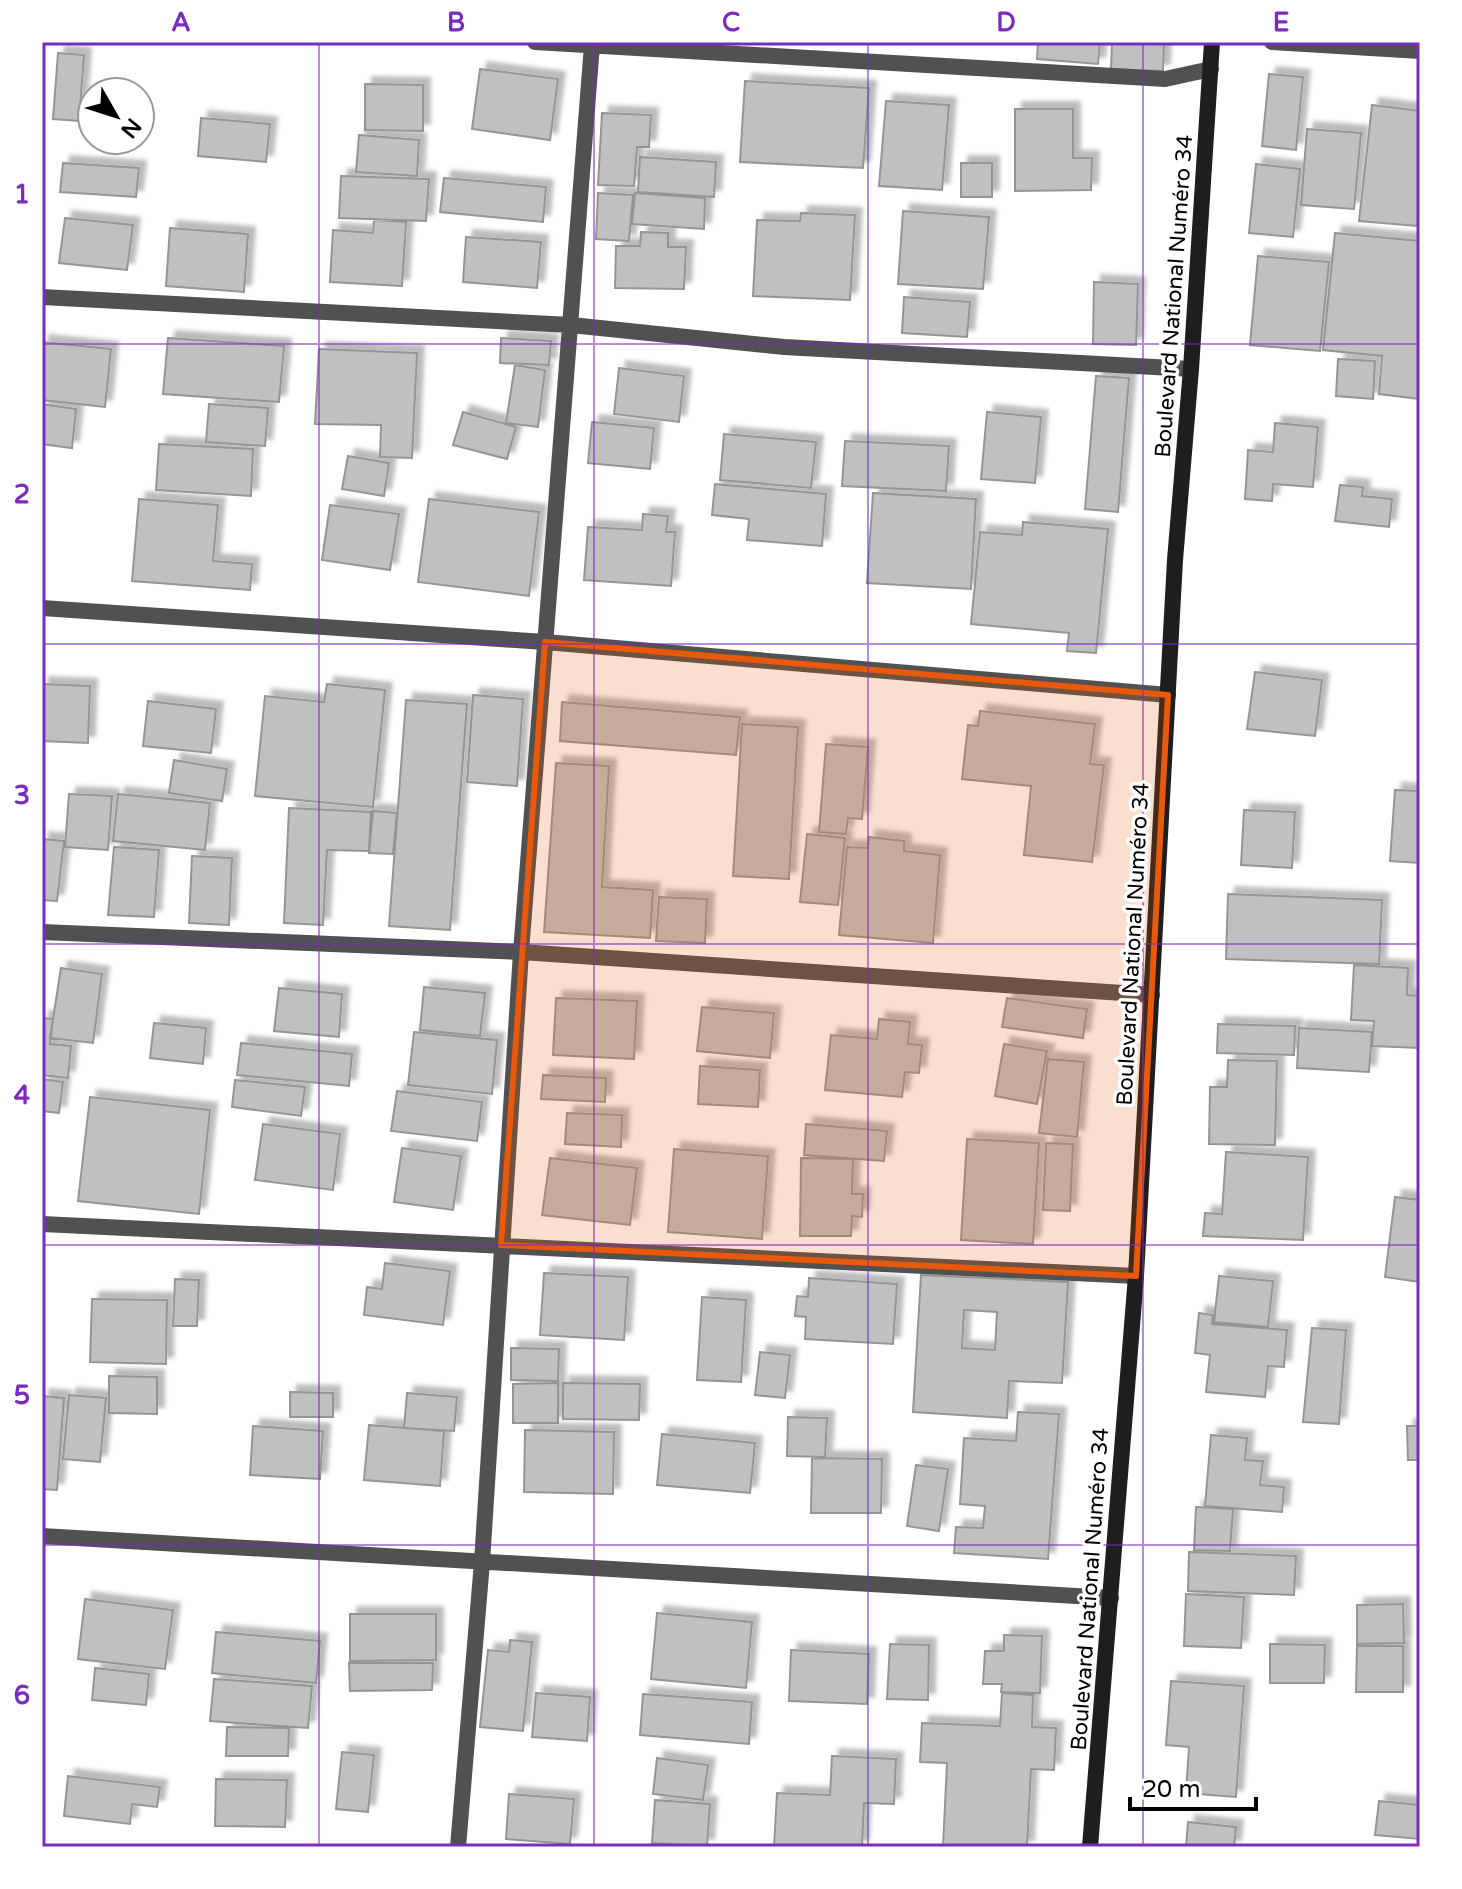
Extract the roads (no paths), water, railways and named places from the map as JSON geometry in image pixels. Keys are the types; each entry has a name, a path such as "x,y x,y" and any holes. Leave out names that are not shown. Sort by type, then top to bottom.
{"main road":[{"name":"Boulevard National Numéro 34","path":"1090,1847 1136,1276 1175,560 1212,42"}],"street":[{"path":"535,42 1165,79 1211,69"},
{"path":"1272,42 1420,51"},
{"path":"458,1847 482,1562 521,952 592,45"},
{"path":"42,297 571,325 784,347 1191,369"},
{"path":"42,608 545,642 1168,695"},
{"path":"42,932 521,952 1152,995"},
{"path":"42,1224 1136,1276"},
{"path":"42,1536 1111,1598"}]}
